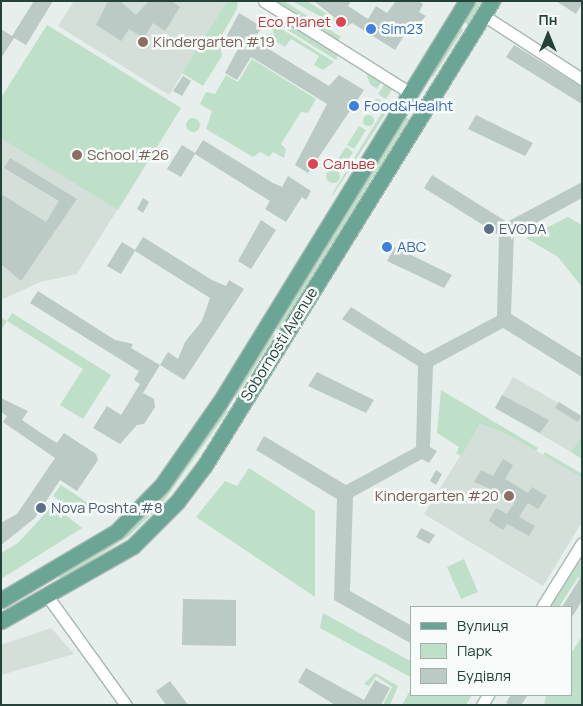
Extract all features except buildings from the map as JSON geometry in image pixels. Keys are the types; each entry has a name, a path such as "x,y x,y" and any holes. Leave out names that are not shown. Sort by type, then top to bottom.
{"main road":[{"name":"Sobornosti Avenue","path":"1,600 39,581 117,531 148,503 220,402 467,1"},
{"name":"Sobornosti Avenue","path":"1,621 48,597 133,546 164,517 205,465 492,1"},
{"path":"410,93 428,104"},
{"path":"220,402 236,413"},
{"path":"39,581 48,597"}],"street":[{"path":"264,1 410,93"},
{"path":"483,16 582,79"},
{"path":"543,606 582,543"},
{"path":"48,597 126,705"}],"shaded area":[{"name":"Kindergarten #19","path":"74,1 227,1 169,95 58,26"},
{"name":"School #26","path":"47,25 181,108 77,274 40,282 1,300 1,98"},
{"path":"513,377 582,416 582,435 571,452 495,408"},
{"name":"Kindergarten #20","path":"480,424 501,430 582,478 582,522 543,586 424,514"},
{"path":"51,628 74,654 1,675 1,645"}],"green space":[{"path":"227,1 238,1 237,9 219,40 222,56 203,86 182,73"},
{"path":"275,1 284,1 341,37 338,40"},
{"path":"292,1 307,1 335,19 332,23"},
{"path":"477,1 482,1 468,25 464,22"},
{"path":"277,15 339,54 336,60 273,21"},
{"path":"272,23 334,62 323,70 314,65 319,56 291,39 285,47 274,40"},
{"name":"School #26","path":"47,25 181,108 118,210 1,138 1,98"},
{"path":"459,27 463,30 433,77 429,75"},
{"path":"252,59 316,99 308,113 301,112 281,144 286,149 284,158 273,152 269,157 260,152 253,157 206,129 212,111 200,104 206,92 215,94 226,75 238,82"},
{"path":"365,71 382,81 377,89 370,84"},
{"path":"385,83 393,88 386,99 378,94"},
{"path":"379,99 382,100 382,110 375,111 372,110 371,103 372,100"},
{"path":"388,103 391,105 333,195 332,194"},
{"path":"366,115 370,115 373,120 372,124 366,125 363,122 363,118"},
{"path":"404,116 409,119 279,330 274,327"},
{"path":"193,118 198,120 200,125 198,130 193,132 188,130 186,125 188,120"},
{"path":"359,126 366,130 354,149 347,145"},
{"path":"346,147 353,152 342,170 334,165"},
{"path":"333,169 338,171 340,176 338,181 333,183 328,181 326,176 328,171"},
{"path":"568,217 582,225 582,287 558,257 526,238"},
{"path":"12,313 111,375 83,419 60,405 83,369 7,321"},
{"path":"1,318 7,321 1,330"},
{"path":"270,333 275,336 236,397 232,394"},
{"path":"441,390 538,448 536,451 501,431 480,424 461,456 456,453 459,447 437,433"},
{"path":"223,408 228,411 161,505 129,536 61,580 58,575 125,532 156,502"},
{"path":"582,435 582,459 571,452"},
{"path":"545,452 582,474 582,478 543,455"},
{"path":"249,468 315,511 315,597 196,517 225,481 237,486"},
{"path":"61,485 88,503 81,514 53,496"},
{"path":"53,505 82,528 1,579 1,553 18,543"},
{"path":"580,557 582,579 578,577 560,606 549,606"},
{"path":"464,559 478,592 461,599 447,567"},
{"path":"323,613 410,661 410,677 320,628"},
{"path":"582,636 582,705 544,705 546,696 573,696 573,650"},
{"path":"375,673 398,686 390,705 383,705 392,687 376,676 369,686 364,684"},
{"path":"410,691 410,696 471,696 466,705 402,705"}],"place":[{"name":"Eco Planet","path":"341,22"},
{"name":"Sim23","path":"371,29"},
{"name":"Kindergarten #19","path":"143,42"},
{"name":"Food&Healht","path":"354,106"},
{"name":"School #26","path":"77,155"},
{"name":"Сальве","path":"313,164"},
{"name":"EVODA","path":"489,229"},
{"name":"АВС","path":"387,247"},
{"name":"Kindergarten #20","path":"509,496"},
{"name":"Nova Poshta #8","path":"41,508"}]}
